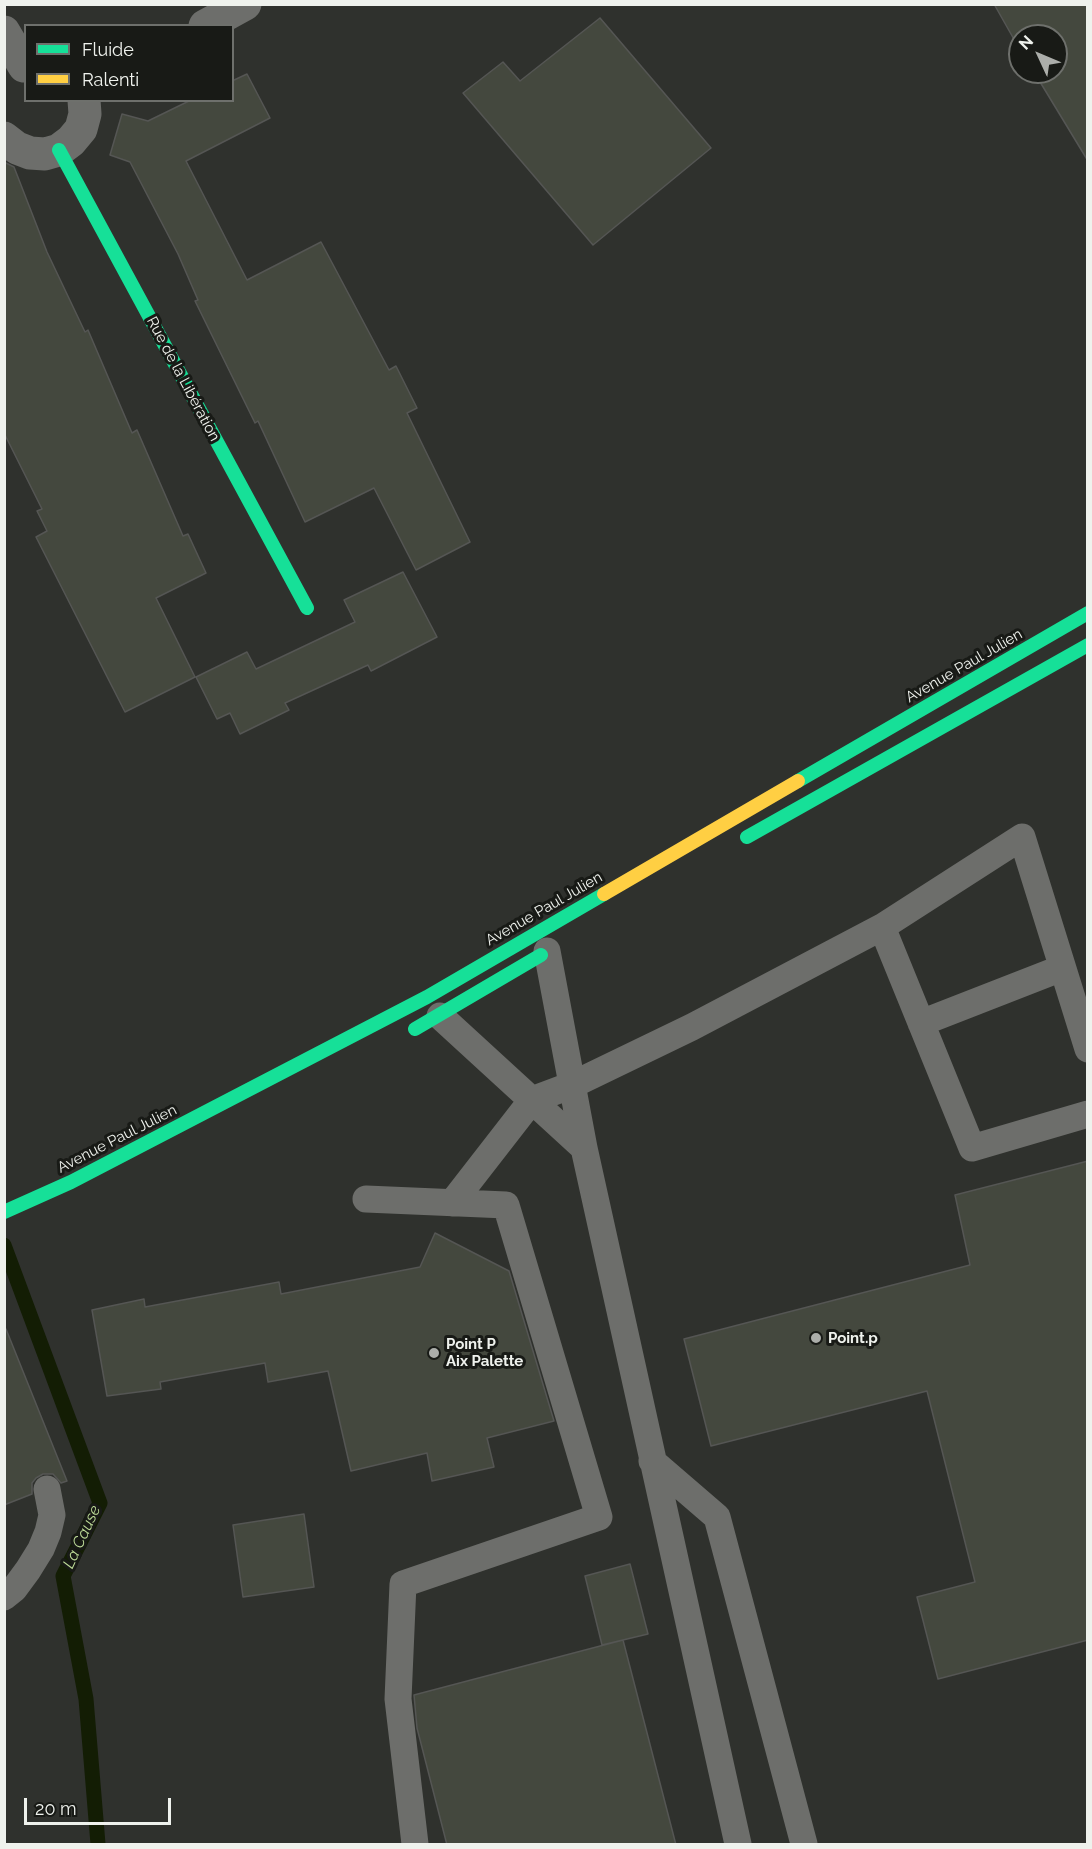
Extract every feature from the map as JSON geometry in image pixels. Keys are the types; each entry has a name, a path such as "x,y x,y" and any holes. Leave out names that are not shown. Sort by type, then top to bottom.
{"main road":[{"name":"Rue de la Libération","path":"59,150 308,608"},
{"name":"Avenue Paul Julien","path":"4,1212 71,1182 427,997 1088,613"},
{"path":"733,845 1088,645"},
{"path":"399,1037 440,1016 552,948"}],"street":[{"path":"209,24 245,4"},
{"path":"4,32 18,70"},
{"path":"4,138 17,148 30,153 45,154 59,150 81,129 85,114 84,102"}],"lane":[{"path":"452,1203 532,1100 572,1085 692,1027 882,927 1022,837 1088,1049"},
{"path":"882,927 972,1148 1088,1114"},
{"path":"552,948 572,1085 584,1148 738,1845"},
{"path":"921,1023 1062,968"},
{"path":"440,1016 584,1148"},
{"path":"366,1199 506,1206 599,1516 404,1584 398,1699 415,1845"},
{"path":"652,1461 717,1517 804,1845"},
{"path":"4,1597 28,1570 48,1532 52,1515 47,1489"}],"building":[{"path":"994,4 1088,4 1088,161 1041,84 1068,84 1068,24 1008,24 1008,29"},
{"path":"600,18 711,148 593,245 463,93 503,62 520,81"},
{"path":"247,74 270,118 186,161 247,280 321,242 389,370 396,366 417,408 407,413 470,542 416,570 374,488 305,522 258,421 255,423 195,301 198,300 178,254 130,162 110,155 122,114 148,121 187,102 234,102 234,80"},
{"path":"4,162 14,167 47,252 85,332 88,330 132,433 137,430 183,536 188,534 206,573 156,598 195,677 125,712 36,537 47,531 37,511 42,509 4,433"},
{"path":"403,572 437,637 371,671 368,665 285,703 289,710 240,734 230,713 217,719 196,677 247,652 256,669 355,622 344,600"},
{"path":"1088,1161 1088,1640 938,1679 917,1597 975,1582 927,1391 711,1446 684,1339 970,1265 955,1195"},
{"name":"Point P Aix Palette","path":"435,1233 509,1271 554,1421 487,1438 494,1467 432,1481 427,1453 351,1471 328,1371 268,1382 265,1363 160,1382 161,1389 107,1396 92,1310 144,1299 145,1307 279,1282 281,1294 420,1267"},
{"path":"4,1329 6,1329 67,1481 61,1483 53,1474 43,1474 32,1483 32,1494 4,1505"},
{"path":"304,1514 314,1587 243,1597 233,1525"},
{"path":"630,1564 648,1634 602,1645 585,1576"},
{"path":"623,1640 676,1845 447,1845 417,1728 414,1695"}],"waterway":[{"name":"La Cause","path":"4,1245 100,1503 63,1576 86,1699 98,1844"}],"traffic: fast":[{"path":"59,150 307,608"},
{"path":"798,781 1088,613"},
{"path":"747,837 1088,645"},
{"path":"4,1212 71,1182 427,997 604,894"},
{"path":"415,1029 541,955"}],"traffic: slow":[{"path":"604,894 798,781"}],"place":[{"name":"Point.p","path":"816,1338"},
{"name":"Point P Aix Palette","path":"434,1353"}]}
